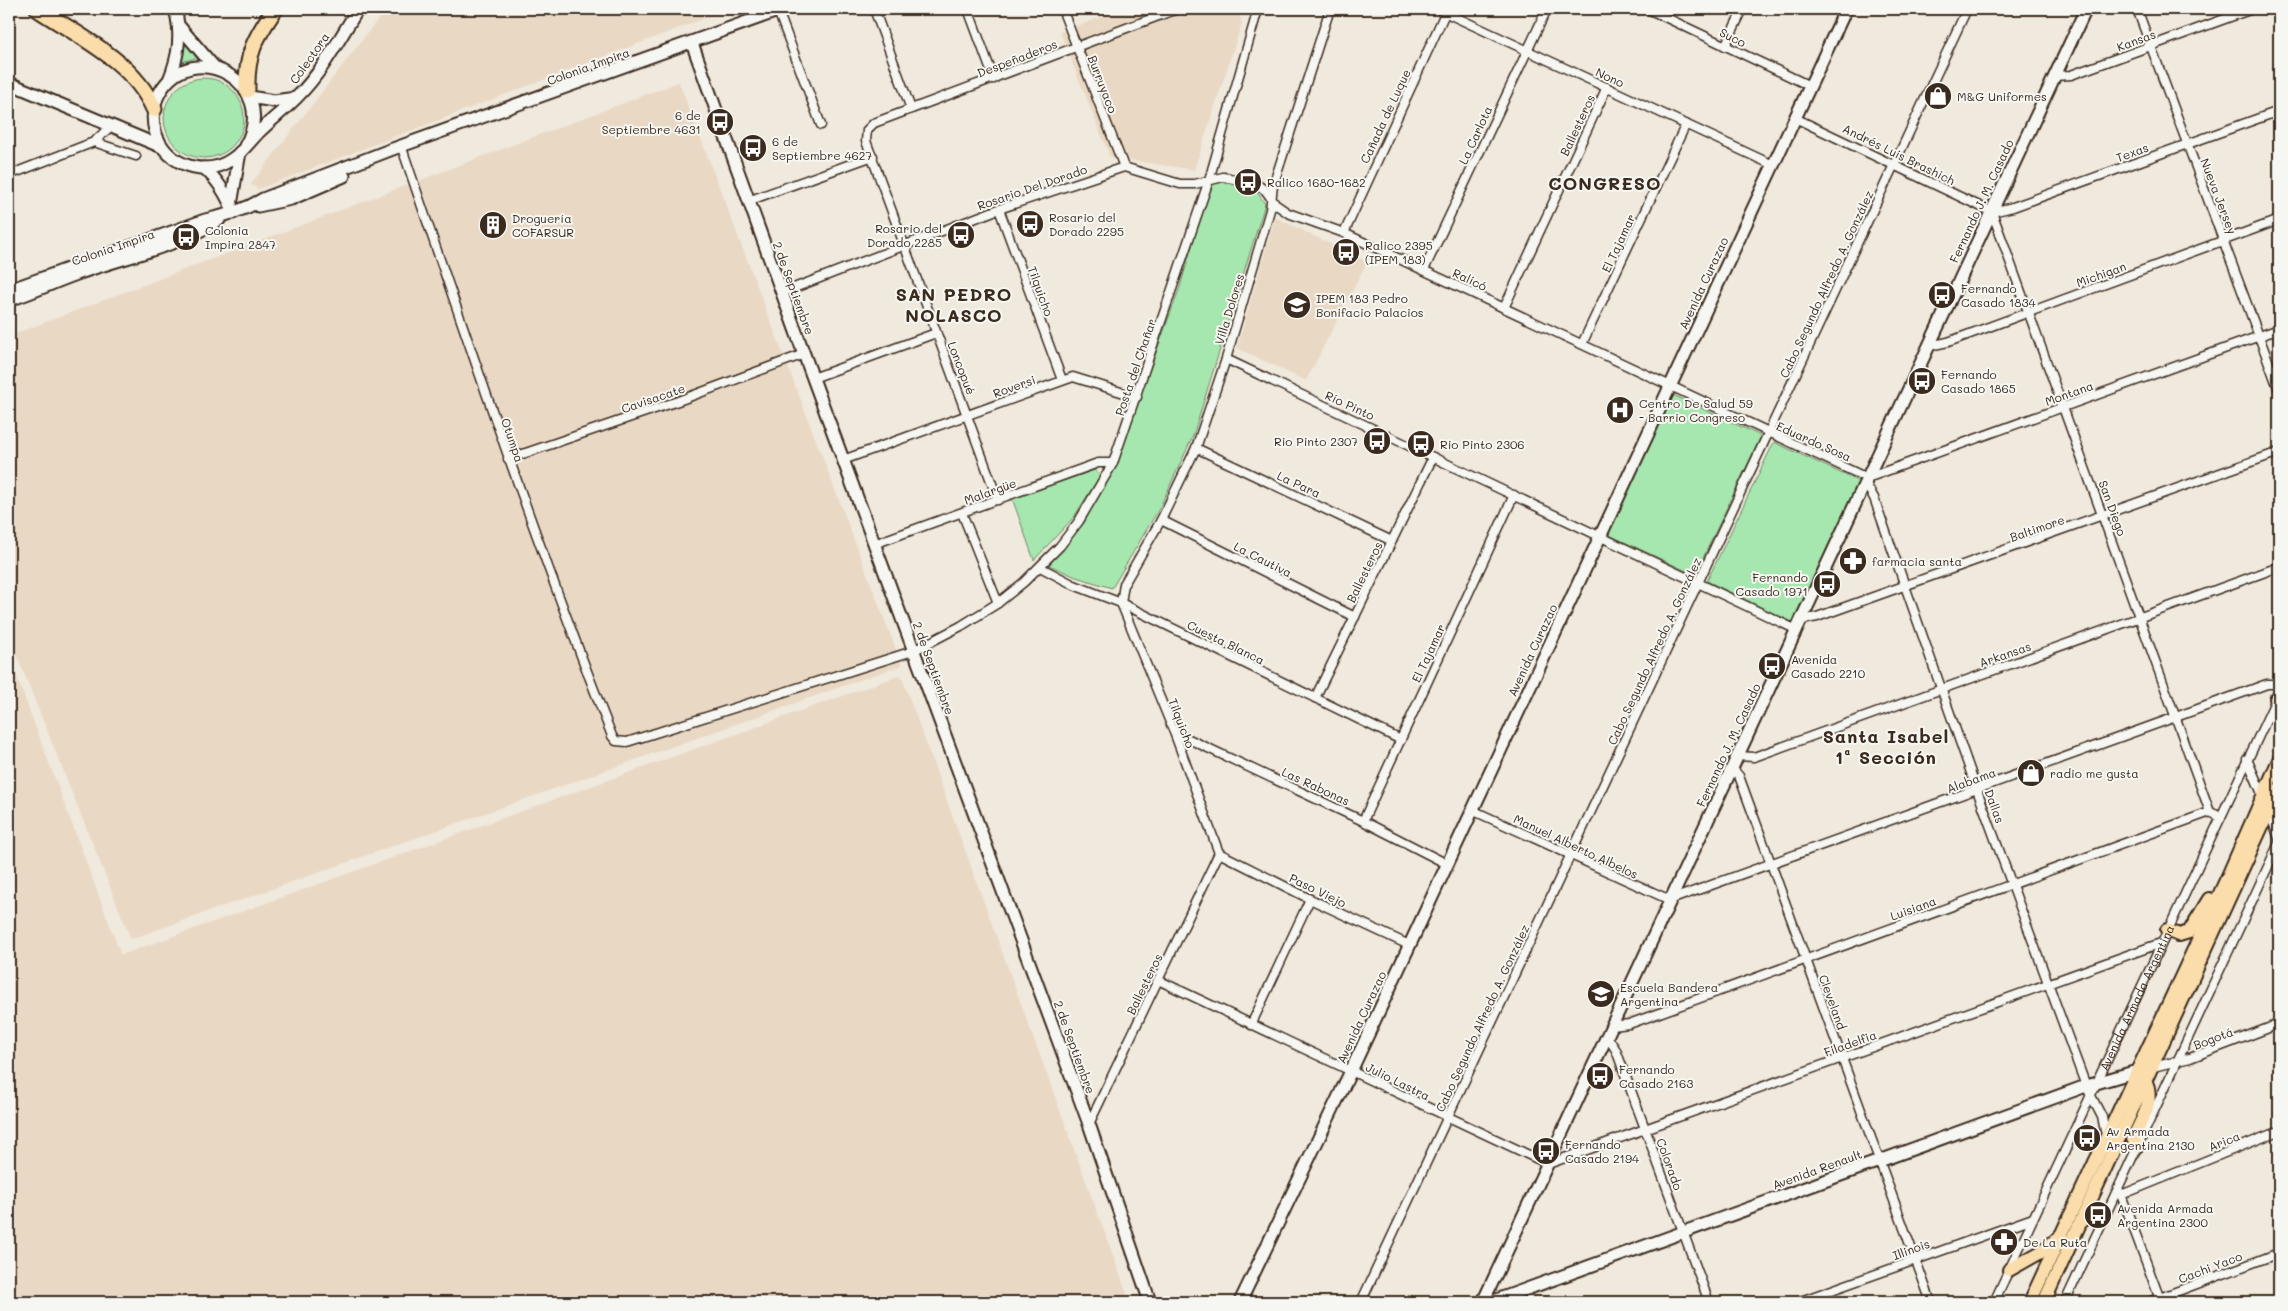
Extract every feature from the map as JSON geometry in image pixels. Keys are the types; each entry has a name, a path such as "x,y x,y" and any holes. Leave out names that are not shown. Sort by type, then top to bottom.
{"highway":[{"path":"38,9 118,63 132,75 148,95 154,109"},
{"path":"248,94 247,65 249,54 257,36 275,9"}],"main road":[{"path":"2030,1302 2228,876 2279,760"},
{"path":"2044,1302 2146,1083 2279,789"},
{"path":"2167,930 2179,934 2189,932 2217,884 2228,876"},
{"path":"2137,1146 2133,1139 2148,1105 2150,1095 2146,1083"},
{"path":"2008,1270 2041,1252 2061,1234"}],"street":[{"path":"162,147 155,131 154,109 178,55 180,26 175,9"},
{"name":"Colectora","path":"243,149 298,97 326,61 358,9"},
{"path":"874,9 911,109"},
{"path":"968,9 994,79"},
{"name":"Burruyaco","path":"1062,9 1124,167"},
{"name":"Despeñaderos","path":"867,130 874,123 1077,48 1157,12 1177,9"},
{"name":"Villa Dolores","path":"1121,603 1124,584 1161,520 1196,448 1226,359 1270,210 1275,179 1330,9"},
{"name":"La Carlota","path":"1424,270 1547,9"},
{"name":"Suco","path":"1648,9 1810,86"},
{"path":"1725,46 1743,9"},
{"name":"Avenida Curazao","path":"1240,1302 1351,1071 1846,9"},
{"name":"Cabo Segundo Alfredo A. González","path":"1361,1302 1966,9"},
{"name":"Fernando J. M. Casado","path":"1483,1302 2086,9"},
{"name":"Nueva Jersey","path":"2138,9 2279,390"},
{"name":"Kansas","path":"2054,76 2071,75 2252,9"},
{"path":"780,10 821,125"},
{"name":"Colonia Impira","path":"9,290 204,220 251,206 263,199 780,10"},
{"name":"Nono","path":"1444,10 1773,165"},
{"name":"Cañada de Luque","path":"1344,233 1444,10"},
{"name":"Posta del Chañar","path":"612,736 616,741 627,742 913,651 961,626 998,602 1040,567 1079,521 1114,463 1208,180 1256,11"},
{"path":"180,26 216,68"},
{"name":"2 de Septiembre","path":"692,43 913,651 1089,1124 1150,1302"},
{"path":"168,81 179,73 192,68 216,68 230,74 248,94 254,122 243,149 229,212"},
{"path":"9,83 162,147 181,163 204,168 219,166 243,149"},
{"name":"Ballesteros","path":"1504,308 1606,87"},
{"path":"248,94 274,101 298,97"},
{"name":"Texas","path":"1992,212 2013,207 2279,111"},
{"name":"Andrés Luis Brashich","path":"1795,118 1992,212"},
{"name":"El Tajamar","path":"1582,344 1686,124"},
{"path":"9,175 94,142 111,126"},
{"name":"Loncopué","path":"867,130 866,141 998,500"},
{"path":"94,142 136,156"},
{"name":"Otumpa","path":"402,148 508,459 564,613 612,736"},
{"path":"748,201 873,156"},
{"path":"1124,167 1180,184 1195,184 1208,180"},
{"name":"Rosario Del Dorado","path":"782,293 999,209 1124,167"},
{"path":"204,168 216,181 229,212"},
{"name":"Ralicó","path":"1208,180 1223,177 1255,183 1288,213 1344,233 1670,385"},
{"name":"Tilquicho","path":"999,209 1062,380"},
{"name":"Colonia Impira","path":"9,300 76,274 207,228 229,212"},
{"name":"San Diego","path":"1992,212 2210,812"},
{"name":"Michigan","path":"1929,346 1948,342 2279,220"},
{"name":"Montana","path":"1866,480 2279,329"},
{"path":"813,378 936,333"},
{"name":"Cavisacate","path":"508,459 678,401 804,354"},
{"name":"Río Pinto","path":"1226,359 1698,582 1799,625"},
{"name":"Roversi","path":"843,460 1073,377 1137,398"},
{"name":"Eduardo Sosa","path":"1670,385 1866,480"},
{"name":"La Para","path":"1196,448 1392,541"},
{"name":"Baltimore","path":"1799,625 1810,619 2104,516 2279,452"},
{"name":"Ballesteros","path":"1315,698 1433,457"},
{"name":"Malargüe","path":"874,544 1098,463 1114,463"},
{"name":"Dallas","path":"1866,480 2011,884 2048,983 2102,1116 2106,1135"},
{"name":"El Tajamar","path":"1363,821 1514,495"},
{"path":"962,513 998,602"},
{"name":"La Cautiva","path":"1161,520 1355,617"},
{"name":"Cuesta Blanca","path":"1040,567 1074,584 1121,603 1401,740"},
{"name":"Arkansas","path":"1738,756 1754,757 1942,688 2141,619 2279,567"},
{"name":"Tilquicho","path":"1121,603 1174,732 1219,853"},
{"name":"Alabama","path":"1670,900 2267,684 2279,684"},
{"name":"Avenida Armada Argentina","path":"1994,1302 2090,1088 2278,697"},
{"name":"Las Rabonas","path":"1174,732 1363,821 1447,864"},
{"path":"2247,759 2279,838"},
{"name":"Cleveland","path":"1732,768 1739,776 1931,1302"},
{"name":"Manuel Alberto Albelos","path":"1472,810 1670,900"},
{"path":"2210,812 2221,816"},
{"name":"Luisiana","path":"1609,1031 2210,812"},
{"path":"2065,1302 2119,1191 2137,1146 2279,843"},
{"name":"Ballesteros","path":"1089,1124 1219,853"},
{"name":"Paso Viejo","path":"1219,853 1310,900 1409,945"},
{"path":"1251,1025 1310,900"},
{"name":"Filadelfia","path":"1548,1164 2161,943"},
{"name":"Julio Lastra","path":"1158,980 1548,1164"},
{"name":"Bogotá","path":"2153,1067 2190,1058 2279,1024"},
{"name":"Colorado","path":"1609,1031 1709,1302"},
{"name":"Avenida Renault","path":"1491,1302 1880,1161 2153,1067"},
{"name":"Arica","path":"2119,1191 2279,1131"},
{"path":"2119,1191 2161,1300"},
{"name":"Illinois","path":"1798,1302 2033,1218"},
{"name":"Cachi Yaco","path":"2150,1302 2161,1300 2279,1253"}],"shaded area":[{"path":"386,9 729,9 258,189 251,184"},
{"path":"1124,9 1238,9 1242,23 1194,170 1110,157 1060,32"},
{"path":"679,82 902,665 131,939 9,636 9,336"},
{"name":"IPEM 183 Pedro Bonifacio Palacios","path":"1275,217 1367,262 1306,381 1237,348"},
{"path":"9,656 121,955 901,675 1130,1302 9,1302"}],"green space":[{"path":"183,40 199,57 181,62"},
{"path":"204,78 219,81 232,90 241,103 244,118 241,133 232,146 219,155 204,158 189,155 176,146 167,133 164,118 167,103 176,90 189,81"},
{"path":"1211,180 1235,183 1256,190 1265,204 1193,436 1160,507 1112,588 1076,577 1049,565 1084,523 1117,459 1180,287"},
{"path":"1671,394 1761,436 1695,575 1605,533"},
{"path":"1774,442 1862,483 1794,623 1707,581"},
{"path":"1095,470 1100,476 1074,517 1034,560 1012,498"}],"place":[{"name":"M&G Uniformes","path":"1938,96"},
{"name":"6 de Septiembre 4631","path":"720,122"},
{"name":"6 de Septiembre 4627","path":"753,148"},
{"name":"Ralico 1680-1682","path":"1248,182"},
{"name":"Rosario del Dorado 2295","path":"1030,224"},
{"name":"Droguería COFARSUR","path":"493,225"},
{"name":"Rosario del Dorado 2285","path":"961,235"},
{"name":"Colonia Impira 2847","path":"186,237"},
{"name":"Ralico 2395 (IPEM 183)","path":"1346,252"},
{"name":"Fernando Casado 1834","path":"1942,295"},
{"name":"IPEM 183 Pedro Bonifacio Palacios","path":"1297,305"},
{"name":"Fernando Casado 1865","path":"1922,381"},
{"name":"Centro De Salud 59 - Barrio Congreso","path":"1620,410"},
{"name":"Rio Pinto 2307","path":"1377,441"},
{"name":"Rio Pinto 2306","path":"1421,444"},
{"name":"farmacia santa","path":"1853,561"},
{"name":"Fernando Casado 1971","path":"1827,584"},
{"name":"Avenida Casado 2210","path":"1772,666"},
{"name":"radio me gusta","path":"2031,773"},
{"name":"Escuela Bandera Argentina","path":"1601,994"},
{"name":"Fernando Casado 2163","path":"1600,1076"},
{"name":"Av Armada Argentina 2130","path":"2087,1138"},
{"name":"Fernando Casado 2194","path":"1546,1151"},
{"name":"Avenida Armada Argentina 2300","path":"2098,1215"},
{"name":"De La Ruta","path":"2004,1242"}],"district":[{"name":"CONGRESO","path":"1605,183"},
{"name":"SAN PEDRO NOLASCO","path":"954,304"},
{"name":"Santa Isabel 1ª Sección","path":"1886,746"}]}
